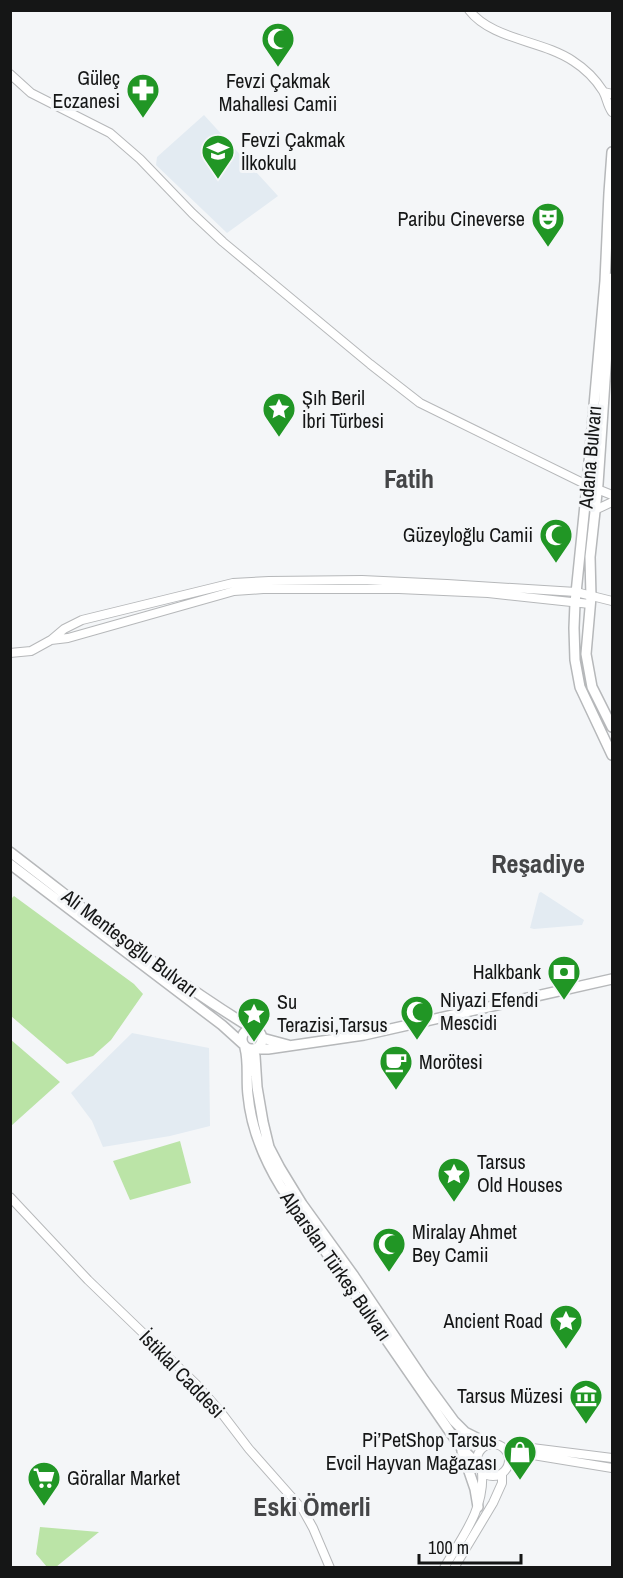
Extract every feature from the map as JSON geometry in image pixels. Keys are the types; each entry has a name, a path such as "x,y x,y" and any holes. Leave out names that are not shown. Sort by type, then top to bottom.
{"main road":[{"name":"Adana Bulvarı","path":"612,152 605,281 574,603 575,660 580,687 612,755"},
{"name":"Adana Bulvarı","path":"612,278 598,489 590,557 591,601 586,654 592,687 612,727"},
{"name":"Ali Menteşoğlu Bulvarı","path":"10,852 155,965 253,1029"},
{"name":"Ali Menteşoğlu Bulvarı","path":"10,864 249,1048"},
{"path":"249,1048 268,1049 329,1042 612,979"},
{"path":"253,1029 260,1033 261,1044 249,1048 243,1034 253,1029"},
{"path":"262,1038 291,1045"},
{"name":"Alparslan Türkeş Bulvarı","path":"249,1048 255,1056 256,1087 269,1147 280,1168 302,1204 454,1420 465,1432 489,1444"},
{"name":"Alparslan Türkeş Bulvarı","path":"249,1048 248,1095 253,1124 267,1163 281,1187 462,1449 479,1468"},
{"path":"462,1449 475,1489 478,1507"}],"street":[{"path":"469,10 476,20 489,28 558,53 574,62 596,81 604,92 612,112"},
{"path":"10,74 31,93 110,133 140,159 223,242 352,350 420,403 612,495"},
{"path":"604,92 612,94"},
{"path":"596,510 612,502"},
{"path":"10,653 31,651 82,620 233,583 362,580 576,592 591,601"},
{"path":"51,640 68,638 234,591 263,588 488,593 574,603 612,601"},
{"name":"İstiklal Caddesi","path":"10,1197 88,1280 197,1385 220,1411 249,1449 303,1510 330,1568"},
{"path":"444,1568 478,1507 483,1488 478,1453 484,1446 496,1444 507,1453 612,1468"},
{"path":"507,1453 532,1448 612,1458"},
{"path":"454,1568 493,1503 502,1483 502,1473 509,1463 507,1453"},
{"path":"479,1468 492,1476 502,1473"}],"shaded area":[{"name":"Fevzi Çakmak İlkokulu","path":"204,115 278,196 227,233 156,165 157,157"},
{"path":"541,892 584,920 582,925 530,928"},
{"path":"132,1033 209,1048 210,1126 170,1136 103,1147 92,1121 71,1093"}],"green space":[{"path":"14,896 134,984 143,994 111,1040 93,1056 67,1064 11,1016 10,900"},
{"path":"10,1039 60,1082 11,1126 10,1125"},
{"path":"180,1141 191,1183 130,1200 113,1161"},
{"path":"40,1527 99,1532 56,1567 47,1567 36,1554"}],"place":[{"name":"Fevzi Çakmak Mahallesi Camii","path":"278,68"},
{"name":"Güleç Eczanesi","path":"143,119"},
{"name":"Fevzi Çakmak İlkokulu","path":"218,180"},
{"name":"Paribu Cineverse","path":"548,248"},
{"name":"Şıh Beril İbri Türbesi","path":"279,438"},
{"name":"Güzeyloğlu Camii","path":"556,564"},
{"name":"Halkbank","path":"564,1001"},
{"name":"Niyazi Efendi Mescidi","path":"417,1041"},
{"name":"Su Terazisi,Tarsus","path":"254,1043"},
{"name":"Morötesi","path":"396,1091"},
{"name":"Tarsus Old Houses","path":"454,1203"},
{"name":"Miralay Ahmet Bey Camii","path":"389,1273"},
{"name":"Ancient Road","path":"566,1350"},
{"name":"Tarsus Müzesi","path":"586,1425"},
{"name":"Pi’PetShop Tarsus Evcil Hayvan Mağazası","path":"520,1481"},
{"name":"Görallar Market","path":"44,1507"}],"district":[{"name":"Fatih","path":"409,479"},
{"name":"Reşadiye","path":"538,864"},
{"name":"Eski Ömerli","path":"312,1507"}]}
